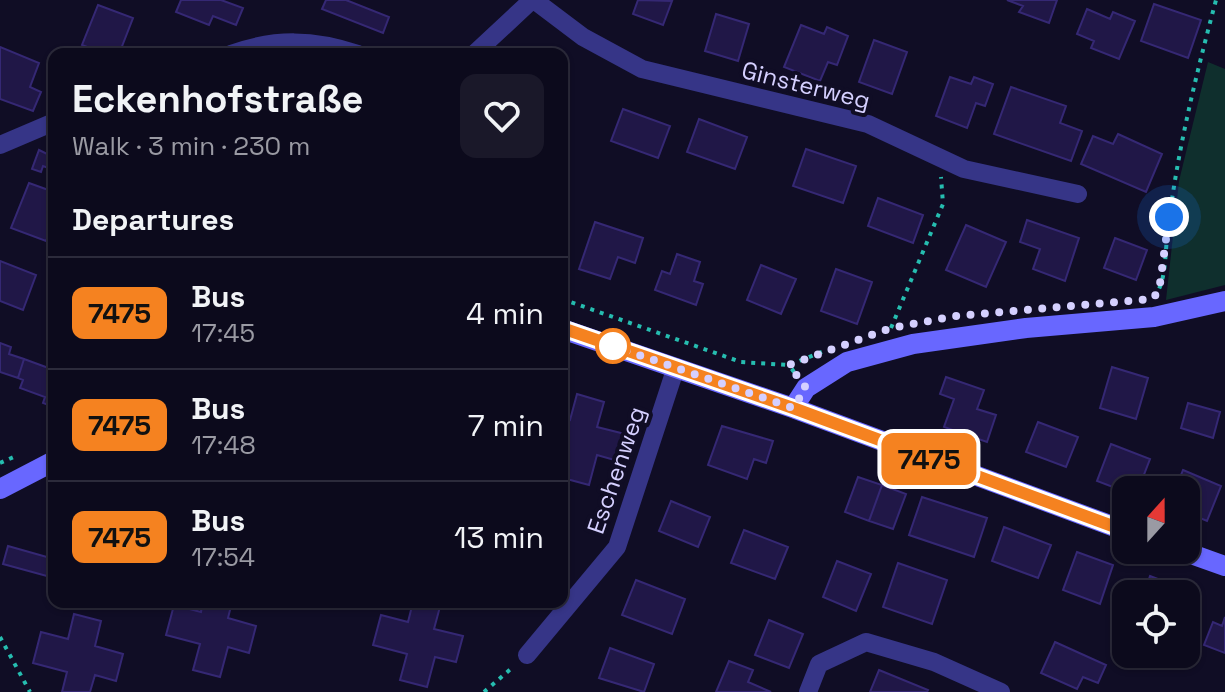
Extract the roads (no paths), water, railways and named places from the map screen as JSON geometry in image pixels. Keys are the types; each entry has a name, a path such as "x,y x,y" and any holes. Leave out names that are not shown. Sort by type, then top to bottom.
{"street":[{"path":"481,48 533,0"},
{"name":"Ginsterweg","path":"533,0 583,37 642,69 868,124 964,169 1078,194"},
{"path":"247,48 263,42 311,43 332,48"},
{"path":"0,145 48,125"},
{"path":"793,408 806,388 847,362 913,344 1026,328 1154,317 1225,301"},
{"path":"568,331 793,408 1112,526"},
{"name":"Eschenweg","path":"568,606 617,547 676,367"},
{"path":"0,489 48,464"},
{"path":"1200,557 1225,566"},
{"name":"Eschenweg","path":"527,655 566,608"},
{"path":"808,692 819,664 866,642 934,662 1001,692"}]}
